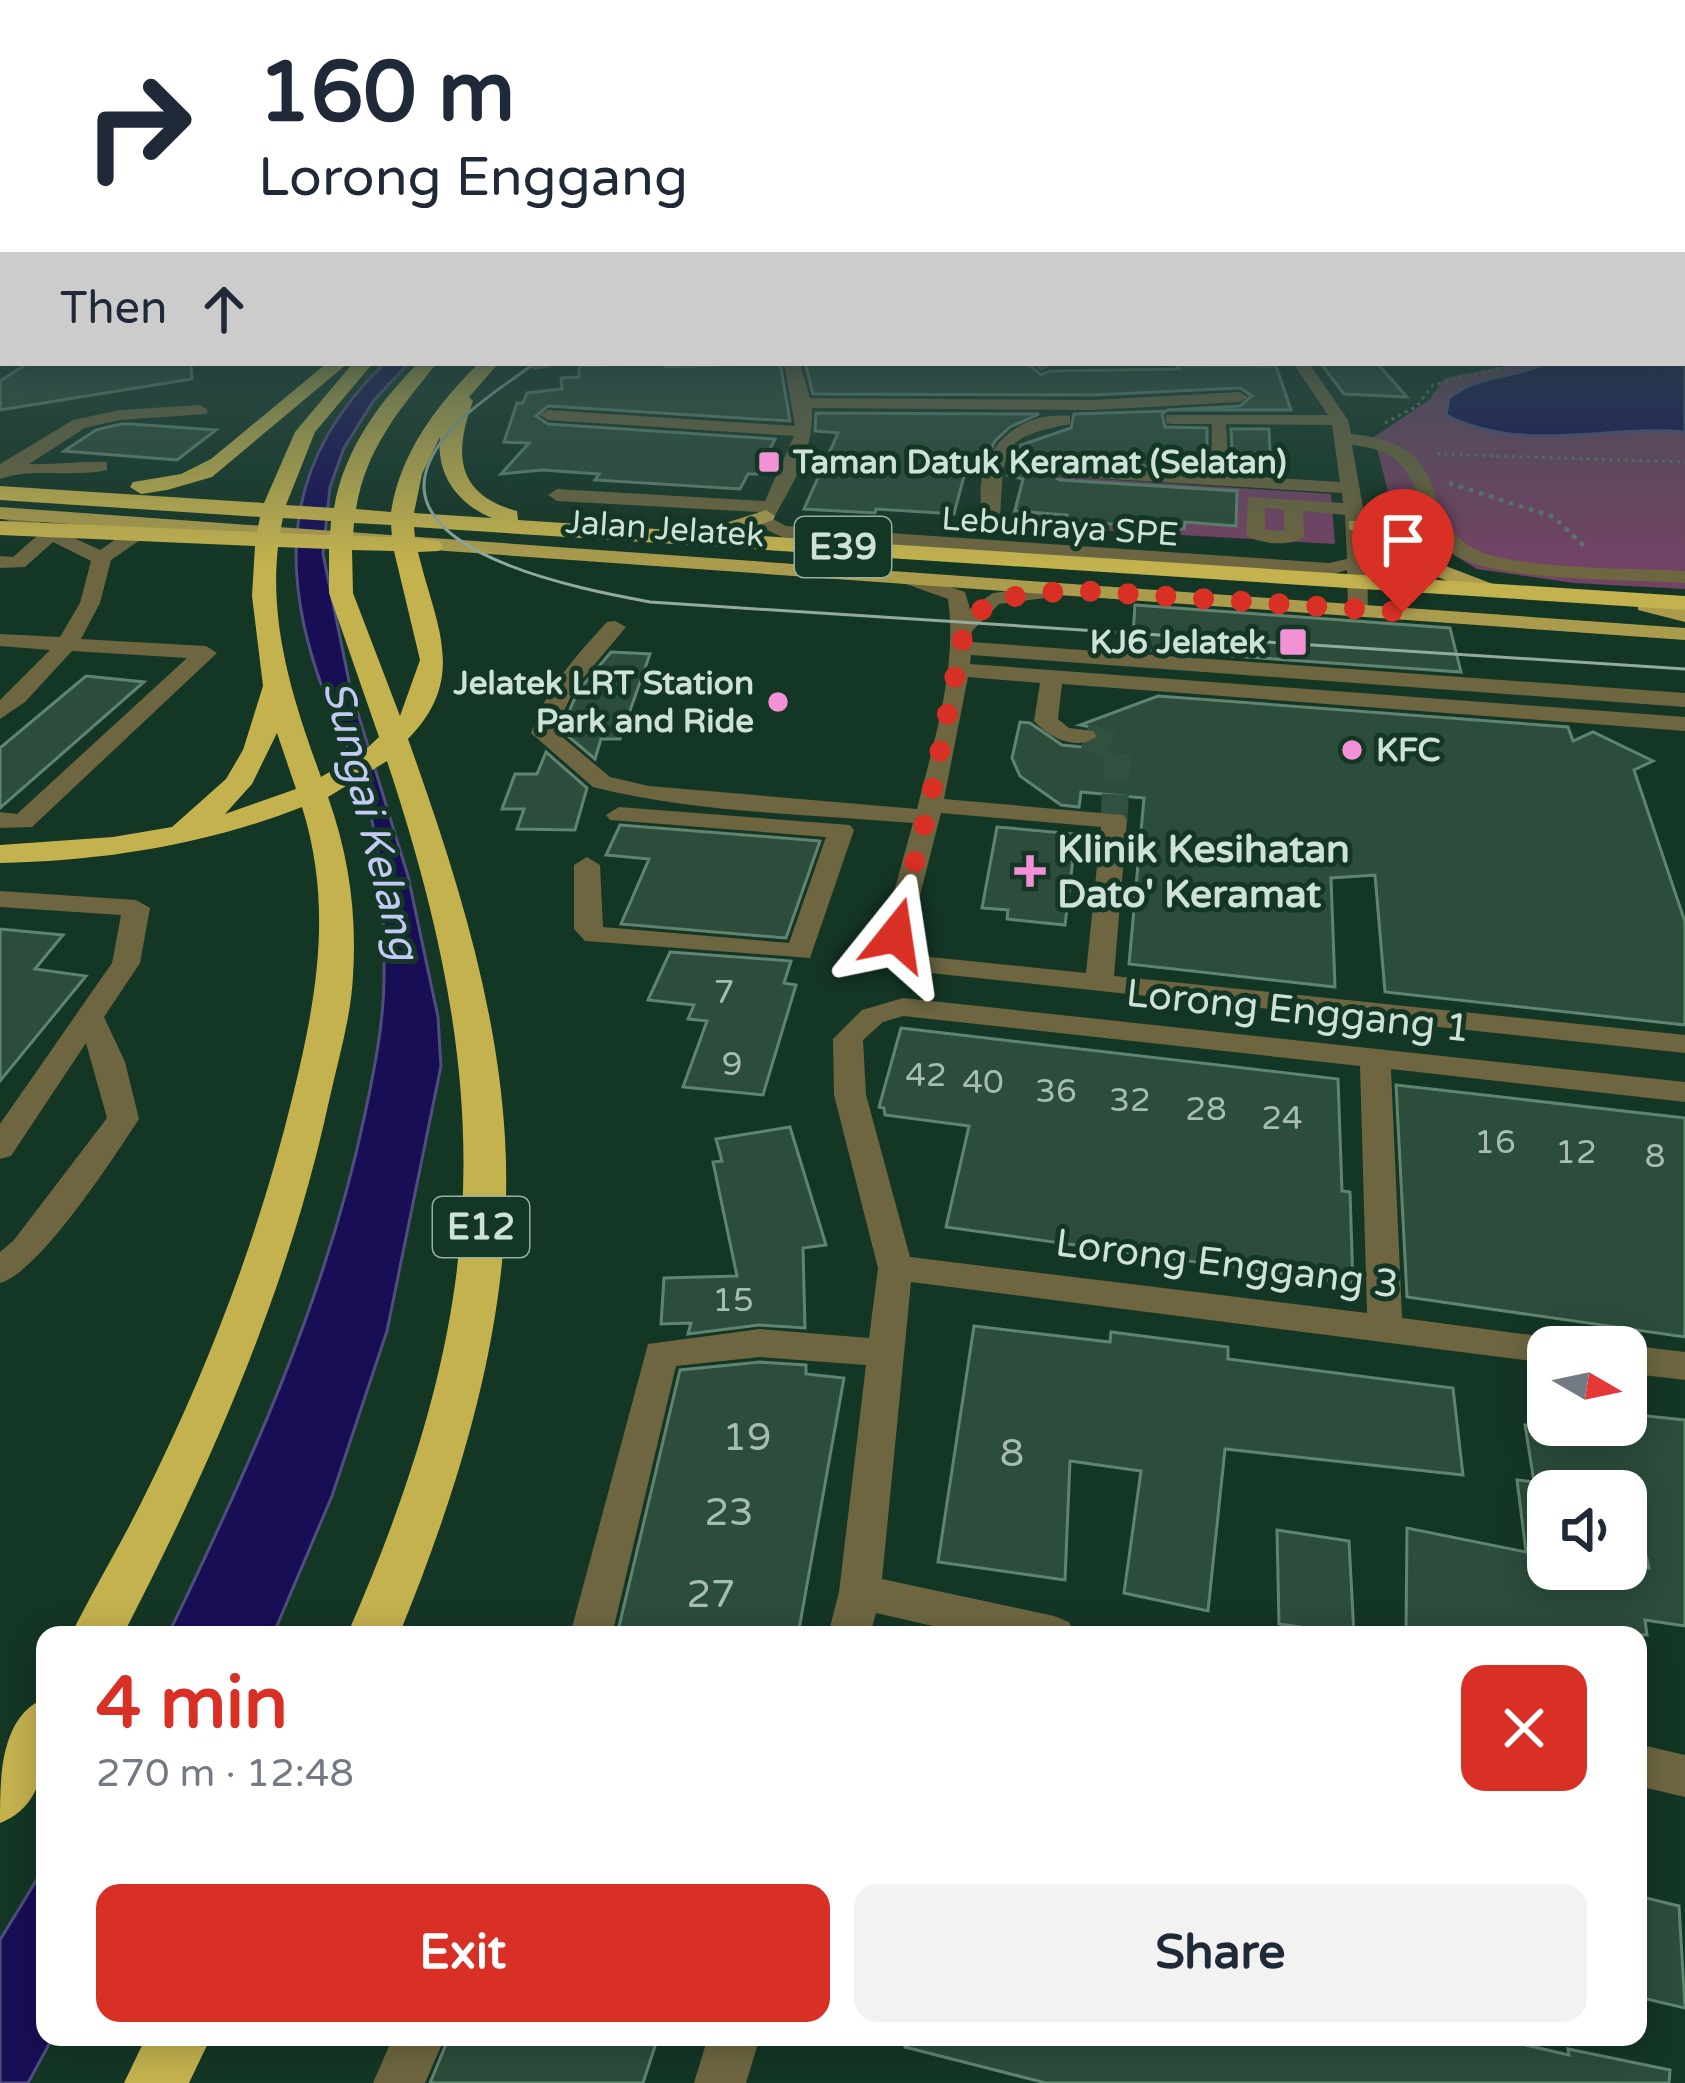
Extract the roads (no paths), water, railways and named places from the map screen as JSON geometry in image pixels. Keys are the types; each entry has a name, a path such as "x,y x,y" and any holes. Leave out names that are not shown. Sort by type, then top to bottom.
{"highway":[{"path":"3,494 127,488 206,473 224,464 327,370"},
{"path":"3,494 196,493 329,370"},
{"path":"103,1626 180,1472 238,1340 302,1143 336,979 332,855 277,686 263,562 276,486 307,424 357,370"},
{"name":"E12","path":"377,1626 404,1566 448,1427 479,1283 486,1140 471,1023 441,880 341,593 337,544 345,490 366,438 422,370"},
{"path":"472,370 430,399 389,480 390,492 423,508 525,524"},
{"path":"0,854 172,840 278,810 374,757 416,712 434,667 402,517 426,437 473,370"},
{"path":"474,370 448,443 470,500 495,513 549,525 1075,561"},
{"name":"Lebuhraya SPE","path":"3,494 1073,578 1685,612"},
{"name":"Lebuhraya SPE","path":"3,494 1075,561 1685,612"},
{"path":"0,876 62,870 115,857 198,820 229,797 250,772 264,740 277,686"},
{"path":"0,1797 36,1737"},
{"path":"154,2083 175,2046"}],"main road":[{"name":"Jalan Jelatek","path":"196,493 415,519 525,524 665,546 753,542 1685,612"},
{"name":"Jalan Jelatek","path":"3,494 152,523 1685,634"},
{"path":"665,546 767,514"},
{"path":"1355,517 1423,564 1527,599"},
{"path":"753,542 780,564 808,573"},
{"path":"1635,630 1685,650"}],"street":[{"path":"753,542 793,471 805,432 806,403 795,370"},
{"path":"1305,370 1342,429 1355,517 1358,609"},
{"path":"806,403 1093,404 1240,397"},
{"path":"1093,404 1117,419"},
{"path":"3,494 79,424 200,410"},
{"path":"548,415 805,432"},
{"path":"992,516 1000,444 1012,431 1055,421 1117,419 1342,429 1389,444 1416,462 1432,494 1438,531 1467,554 1510,566 1685,578"},
{"path":"1219,427 1220,480"},
{"path":"3,494 101,466"},
{"path":"1060,471 1352,488"},
{"path":"1080,483 1229,492 1255,501 1355,517"},
{"path":"3,494 52,532 100,558"},
{"name":"Jalan Jelatek","path":"557,495 767,514 782,531 1329,569 1357,562"},
{"path":"1255,501 1256,535 1266,538 1294,537 1293,505"},
{"path":"100,558 152,523"},
{"path":"0,578 9,563 52,532"},
{"path":"0,712 44,672 89,608 100,581 100,558"},
{"path":"910,579 958,596 962,648 896,935 921,965 1685,1044"},
{"path":"962,648 993,599 1072,590"},
{"path":"615,627 569,677 548,712 543,734 602,782 649,793 926,820 1114,820 1099,983"},
{"path":"0,640 206,653 23,822 0,820"},
{"path":"962,648 1052,677 1685,724"},
{"path":"962,648 1685,700"},
{"path":"1052,677 1046,721 1063,734 1085,736"},
{"path":"619,815 841,830 926,820"},
{"path":"587,865 588,929 595,935 800,952 841,830"},
{"path":"0,899 136,908 126,963 0,1148"},
{"name":"Lorong Enggang 1","path":"896,1268 850,1095 848,1039 866,1018 882,1009 903,1007 1685,1093"},
{"path":"0,1270 26,1249 124,1119 110,1062 90,1018"},
{"path":"1375,1059 1385,1329"},
{"path":"852,1626 860,1592 896,1268"},
{"name":"Lorong Enggang 3","path":"896,1268 1527,1346"},
{"path":"593,1626 662,1354 760,1343 886,1353"},
{"path":"1647,1361 1685,1366"},
{"path":"860,1592 1013,1626"},
{"path":"1647,1767 1685,1776"},
{"path":"399,2083 415,2046"}],"water":[{"name":"Sungai Kelang","path":"378,370 402,370 374,400 344,448 330,487 323,554 351,691 408,876 438,1017 441,1066 387,1331 332,1496 277,1626 172,1626 255,1446 306,1317 348,1185 375,1065 384,975 377,847 364,790 310,648 296,560 309,477 326,438"},
{"path":"1685,370 1685,432 1534,436 1475,427 1446,415 1449,398 1460,390 1522,372"},
{"path":"36,1881 36,2046 48,2046 28,2083 0,2083 0,1940"}],"tunnel":[{"path":"1085,736 1118,747 1114,820"}],"tram line":[{"path":"525,370 448,433 429,463 425,495 439,522 466,545 503,563 585,589 650,602 1685,669"}],"place":[{"name":"Taman Datuk Keramat (Selatan)","path":"769,462"},
{"name":"KJ6 Jelatek","path":"1293,642"},
{"name":"Jelatek LRT Station Park and Ride","path":"778,702"},
{"name":"KFC","path":"1352,750"},
{"name":"Klinik Kesihatan Dato' Keramat","path":"1030,871"}]}
